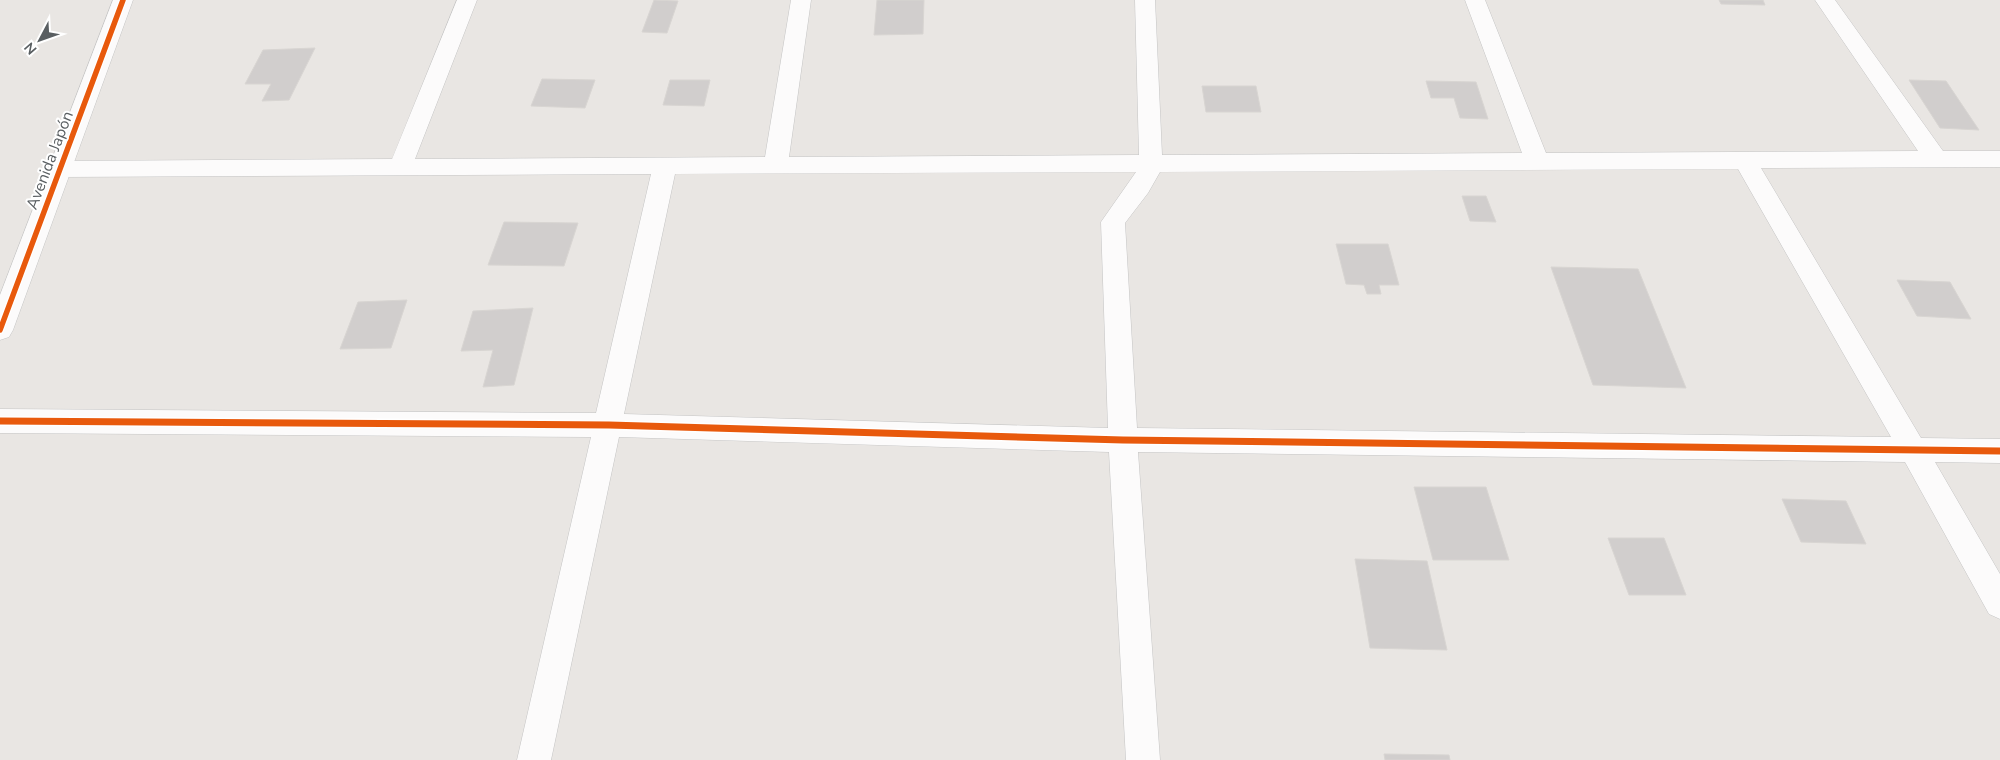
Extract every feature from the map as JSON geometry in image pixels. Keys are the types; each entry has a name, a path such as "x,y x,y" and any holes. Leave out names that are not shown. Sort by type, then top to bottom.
{"street":[{"name":"Avenida Japón","path":"0,330 123,0"},
{"path":"400,168 467,0"},
{"path":"776,165 801,0"},
{"path":"1142,760 1123,440 1113,222 1123,206 1143,185 1151,164 1145,0"},
{"path":"1475,0 1537,161"},
{"path":"1825,0 1936,159"},
{"path":"1744,159 2000,604"},
{"path":"60,169 2000,159"},
{"path":"534,760 665,166"},
{"path":"0,421 609,425 1123,440 2000,451"}],"building":[{"path":"654,0 678,1 667,33 642,32"},
{"path":"877,0 924,0 923,34 874,35"},
{"path":"1719,0 1763,0 1765,5 1721,4"},
{"path":"315,48 289,100 262,101 271,84 245,84 263,50"},
{"path":"542,79 595,80 585,108 531,106"},
{"path":"670,80 710,80 704,106 663,105"},
{"path":"1909,80 1946,81 1979,130 1940,128"},
{"path":"1426,81 1476,82 1488,119 1460,118 1454,98 1431,98"},
{"path":"1202,86 1256,86 1261,112 1206,112"},
{"path":"1462,196 1486,196 1496,222 1470,221"},
{"path":"504,222 578,223 564,266 488,265"},
{"path":"1336,244 1388,244 1399,285 1379,285 1381,294 1367,294 1364,285 1346,284"},
{"path":"1551,267 1638,269 1686,388 1593,385"},
{"path":"1897,280 1950,282 1971,319 1917,316"},
{"path":"407,300 391,348 340,349 358,302"},
{"path":"533,308 514,385 483,387 493,350 461,351 473,311"},
{"path":"1414,487 1486,487 1509,560 1433,560"},
{"path":"1782,499 1846,501 1866,544 1801,542"},
{"path":"1608,538 1664,538 1686,595 1629,595"},
{"path":"1355,559 1427,561 1447,650 1370,648"},
{"path":"1384,754 1449,755 1450,760 1385,760"}],"cycle path":[{"path":"0,330 123,0"},
{"path":"0,421 609,425 1123,440 2000,451"}]}
